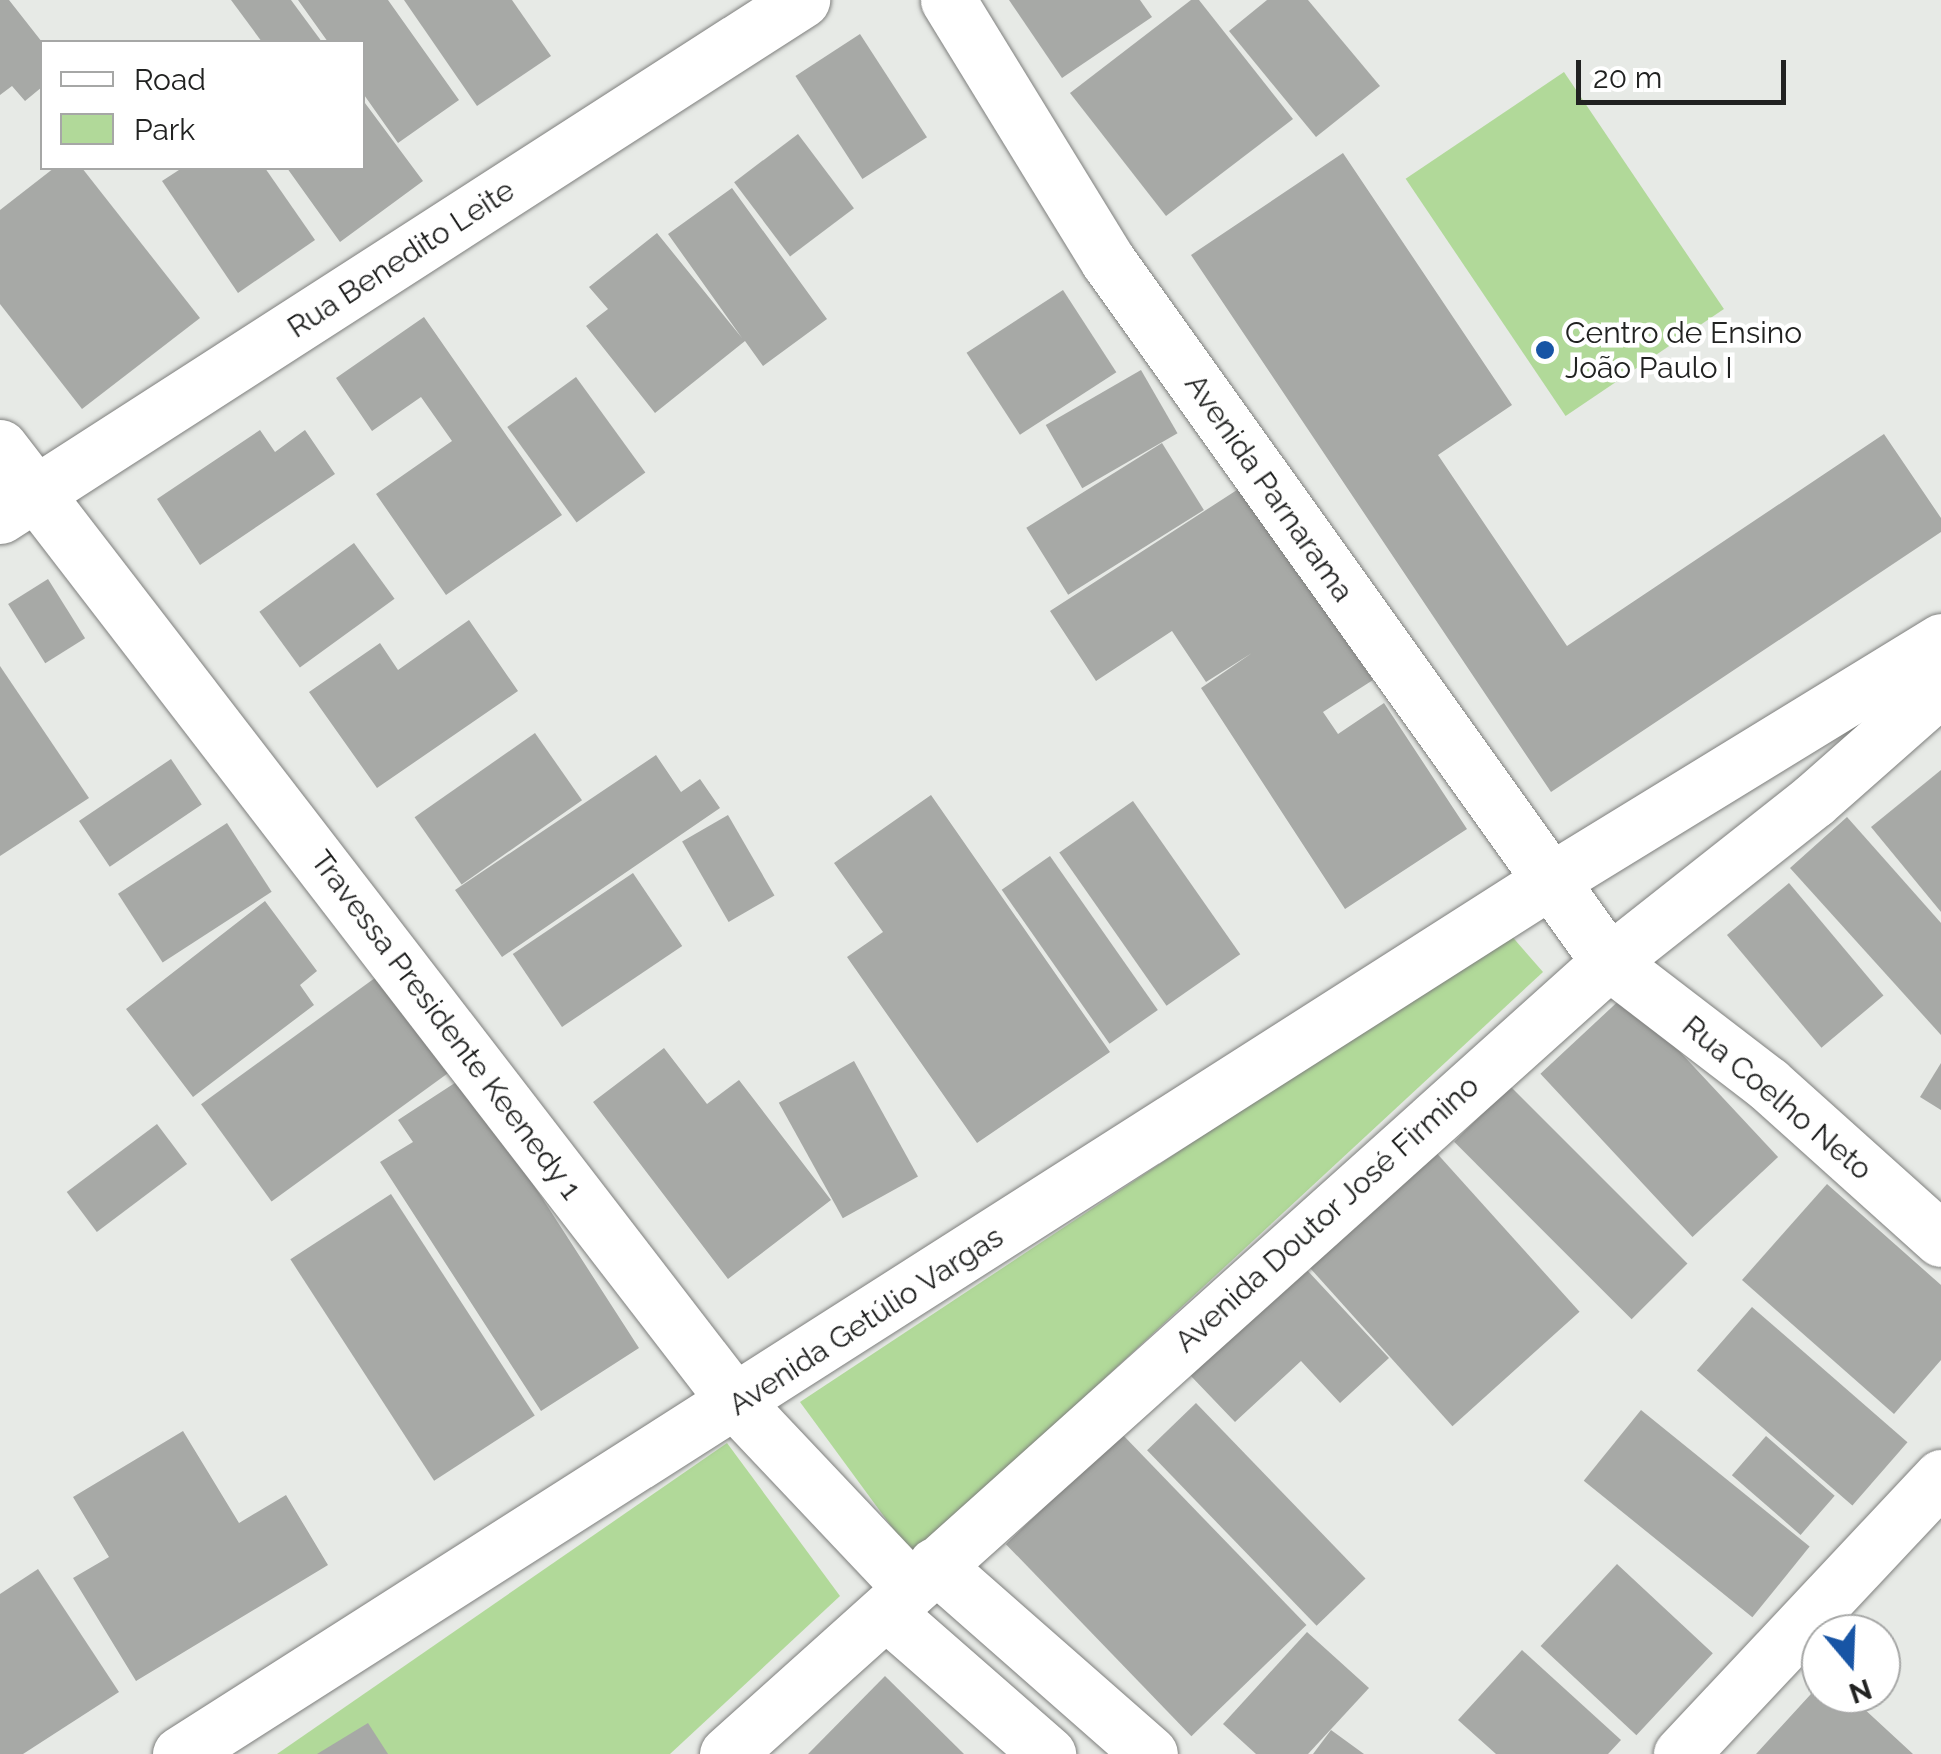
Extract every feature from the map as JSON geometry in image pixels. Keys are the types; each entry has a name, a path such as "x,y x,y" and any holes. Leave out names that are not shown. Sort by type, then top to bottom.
{"street":[{"name":"Rua Benedito Leite","path":"19,504 802,0"},
{"name":"Avenida Parnarama","path":"948,0 1108,261 1548,882 1609,962"},
{"name":"Travessa Presidente Keenedy 1","path":"0,447 19,504 736,1404 911,1589"},
{"path":"1548,882 1941,642"},
{"name":"Avenida Doutor José Firmino","path":"727,1754 1609,962 1813,801 1941,688"},
{"name":"Avenida Getúlio Vargas","path":"180,1754 736,1404 1548,882"},
{"name":"Rua Coelho Neto","path":"1609,962 1768,1084 1941,1239"},
{"path":"1681,1754 1941,1476"},
{"path":"911,1589 1048,1754"},
{"path":"911,1589 1150,1754"}],"green space":[{"path":"1564,72 1724,309 1566,416 1406,179"},
{"path":"1509,933 1543,972 913,1556 800,1402"},
{"path":"727,1443 840,1596 670,1754 277,1754"}],"building":[{"path":"0,0 9,0 40,40 40,89 25,101 12,86 0,95"},
{"path":"231,0 291,0 321,40 261,40"},
{"path":"298,0 388,0 459,100 398,143 365,96 365,40 327,40"},
{"path":"404,0 512,0 551,56 477,106"},
{"path":"1009,0 1140,0 1152,17 1062,78"},
{"path":"1191,0 1199,0 1293,119 1166,216 1070,93"},
{"path":"1267,0 1308,0 1380,86 1316,137 1229,31"},
{"path":"860,34 927,137 862,179 795,76"},
{"path":"365,103 423,181 340,242 288,170 365,170"},
{"path":"798,134 854,208 790,256 734,182"},
{"path":"1343,153 1512,405 1438,455 1567,646 1884,434 1941,518 1941,532 1551,792 1191,255"},
{"path":"51,170 84,170 200,318 82,409 0,304 0,210"},
{"path":"179,170 266,170 315,240 238,293 162,181"},
{"path":"732,188 827,319 763,366 745,341 655,413 586,326 608,309 589,287 657,233 742,338 668,234"},
{"path":"1063,290 1116,372 1020,435 967,353"},
{"path":"424,317 562,515 446,595 376,494 452,441 421,397 372,431 336,378"},
{"path":"1141,370 1178,433 1082,488 1046,425"},
{"path":"576,377 645,472 577,522 507,427"},
{"path":"260,430 275,452 305,430 335,474 200,565 157,499"},
{"path":"1162,443 1204,510 1068,595 1026,528"},
{"path":"1240,488 1373,680 1323,712 1338,734 1384,703 1467,829 1345,909 1201,688 1252,653 1206,682 1172,631 1096,681 1050,611"},
{"path":"354,543 395,599 300,668 259,612"},
{"path":"48,579 85,638 45,663 8,604"},
{"path":"469,620 518,691 377,788 309,692 380,643 398,670"},
{"path":"0,666 89,798 0,856"},
{"path":"535,733 582,800 462,884 415,817"},
{"path":"656,755 681,792 700,779 720,808 502,957 455,890"},
{"path":"171,759 202,805 110,867 79,821"},
{"path":"1941,770 1941,912 1871,827"},
{"path":"931,795 1110,1052 977,1143 847,957 883,932 834,863"},
{"path":"1133,801 1240,954 1167,1006 1059,853"},
{"path":"728,815 775,896 729,922 682,842"},
{"path":"1847,817 1941,923 1941,1035 1790,868"},
{"path":"227,823 272,892 163,963 118,894"},
{"path":"1050,856 1158,1010 1110,1044 1002,890"},
{"path":"633,873 682,946 562,1027 513,954"},
{"path":"1789,883 1883,996 1821,1048 1727,935"},
{"path":"265,901 317,971 300,985 314,1005 193,1097 126,1009"},
{"path":"379,975 450,1072 272,1201 201,1104"},
{"path":"1626,994 1778,1157 1693,1237 1540,1074"},
{"path":"664,1048 707,1104 739,1080 831,1200 728,1279 593,1102"},
{"path":"854,1061 918,1176 843,1218 779,1103"},
{"path":"1941,1063 1941,1110 1920,1097"},
{"path":"464,1077 639,1348 541,1411 380,1162 413,1142 398,1120"},
{"path":"1510,1086 1687,1263 1632,1319 1454,1142"},
{"path":"157,1124 187,1164 97,1232 67,1192"},
{"path":"1433,1149 1580,1312 1452,1426 1306,1263"},
{"path":"1827,1184 1941,1285 1941,1360 1894,1414 1742,1280"},
{"path":"391,1194 535,1415 434,1481 290,1259"},
{"path":"1306,1269 1389,1358 1340,1403 1301,1361 1235,1422 1190,1375"},
{"path":"1752,1307 1907,1442 1852,1506 1697,1370"},
{"path":"1196,1403 1365,1579 1317,1626 1147,1450"},
{"path":"1641,1410 1810,1547 1752,1617 1584,1481"},
{"path":"183,1431 239,1523 286,1495 328,1565 136,1681 73,1578 109,1557 73,1497"},
{"path":"1121,1433 1306,1625 1191,1736 1006,1544"},
{"path":"1766,1436 1835,1496 1801,1535 1732,1475"},
{"path":"1617,1564 1713,1653 1636,1735 1541,1646"},
{"path":"38,1569 119,1692 23,1754 0,1754 0,1594"},
{"path":"1307,1632 1369,1688 1308,1754 1256,1754 1223,1724"},
{"path":"1522,1650 1621,1740 1608,1754 1496,1754 1458,1720"},
{"path":"885,1676 964,1754 808,1754"},
{"path":"1801,1705 1801,1714 1870,1714 1913,1754 1756,1754"},
{"path":"368,1723 388,1754 317,1754"},
{"path":"1331,1730 1364,1754 1313,1754"}],"place":[{"name":"Centro de Ensino João Paulo I","path":"1545,350"}]}
